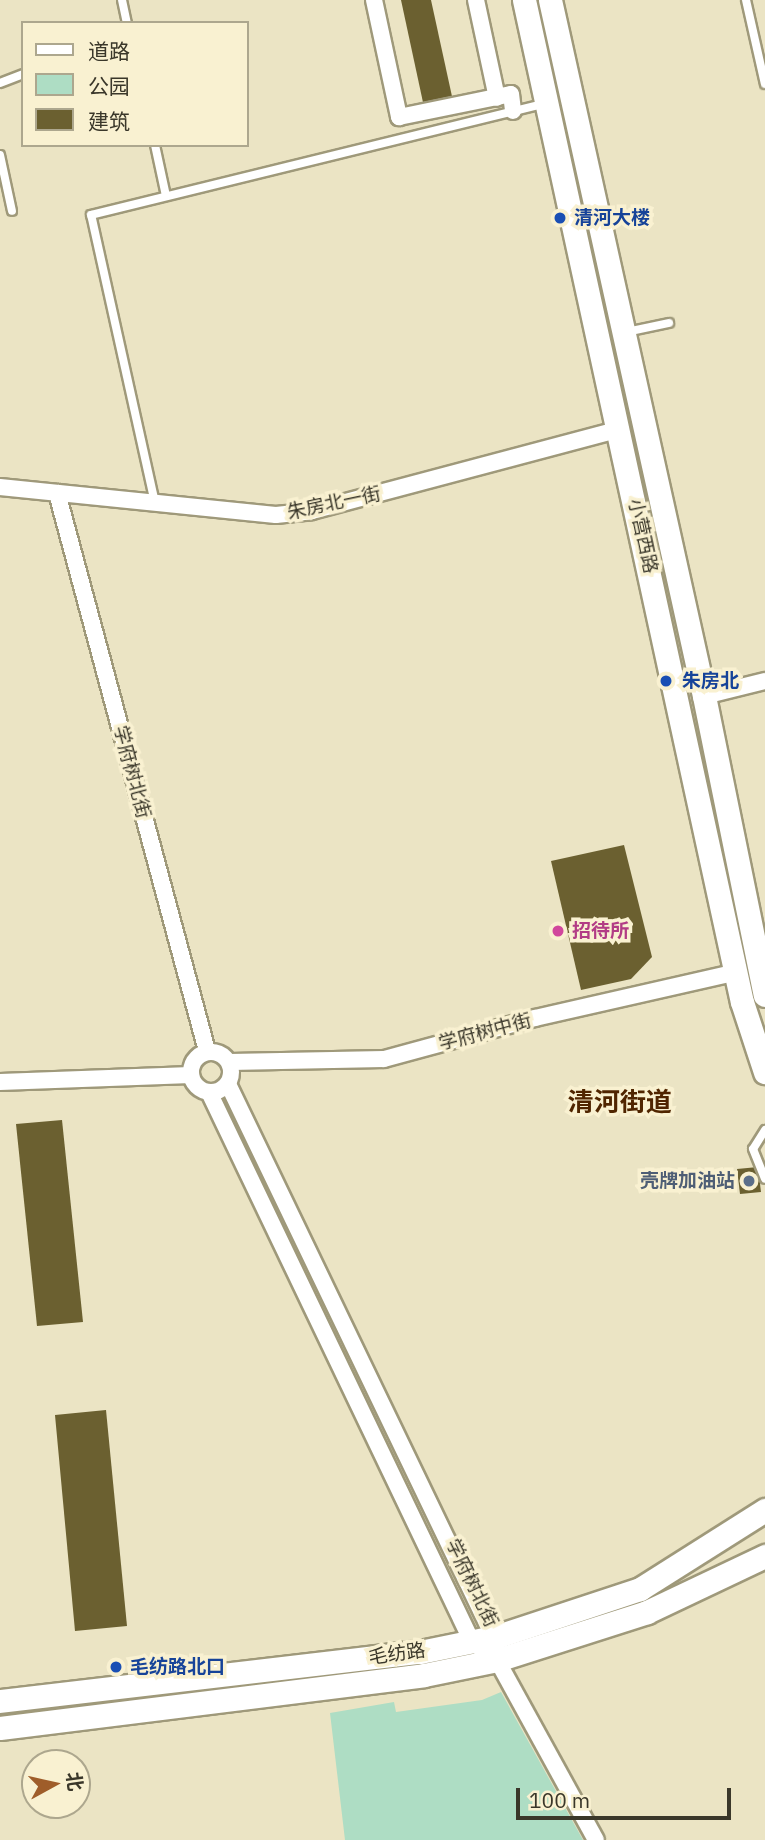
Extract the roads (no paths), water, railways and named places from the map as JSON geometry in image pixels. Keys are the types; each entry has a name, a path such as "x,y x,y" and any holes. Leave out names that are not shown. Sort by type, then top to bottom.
{"main road":[{"name":"小营西路","path":"524,0 620,429 742,1002 765,1072"},
{"name":"小营西路","path":"550,0 704,696 765,995"},
{"name":"毛纺路","path":"0,1701 472,1642 498,1636 640,1589 765,1510"},
{"name":"毛纺路","path":"0,1728 424,1675 497,1660 647,1612 765,1556"}],"street":[{"path":"374,0 399,117 511,94 513,111"},
{"path":"476,0 497,98"},
{"name":"朱房北一街","path":"0,487 276,515 312,511 620,429"},
{"name":"学府树北街","path":"57,493 207,1051"},
{"path":"704,696 765,681"},
{"name":"学府树中街","path":"230,1062 384,1059 535,1018 737,972"},
{"path":"207,1051 220,1052 230,1062 228,1084 209,1092 195,1084 191,1075 197,1057 207,1051"},
{"path":"0,1082 191,1075"},
{"name":"学府树北街","path":"228,1084 498,1636 497,1660"},
{"name":"学府树北街","path":"209,1092 472,1642 497,1660"},
{"path":"497,1660 596,1840"}],"lane":[{"path":"122,0 127,21"},
{"path":"746,0 765,85"},
{"path":"0,83 21,75"},
{"path":"156,503 91,215 571,98"},
{"path":"155,147 166,196"},
{"path":"0,155 12,211"},
{"path":"623,332 669,323"},
{"path":"765,1130 753,1149 765,1179"}],"place":[{"name":"清河大楼","path":"560,218"},
{"name":"朱房北","path":"666,681"},
{"name":"招待所","path":"558,931"},
{"name":"壳牌加油站","path":"749,1181"},
{"name":"毛纺路北口","path":"116,1667"}],"district":[{"name":"清河街道","path":"620,1102"}]}
